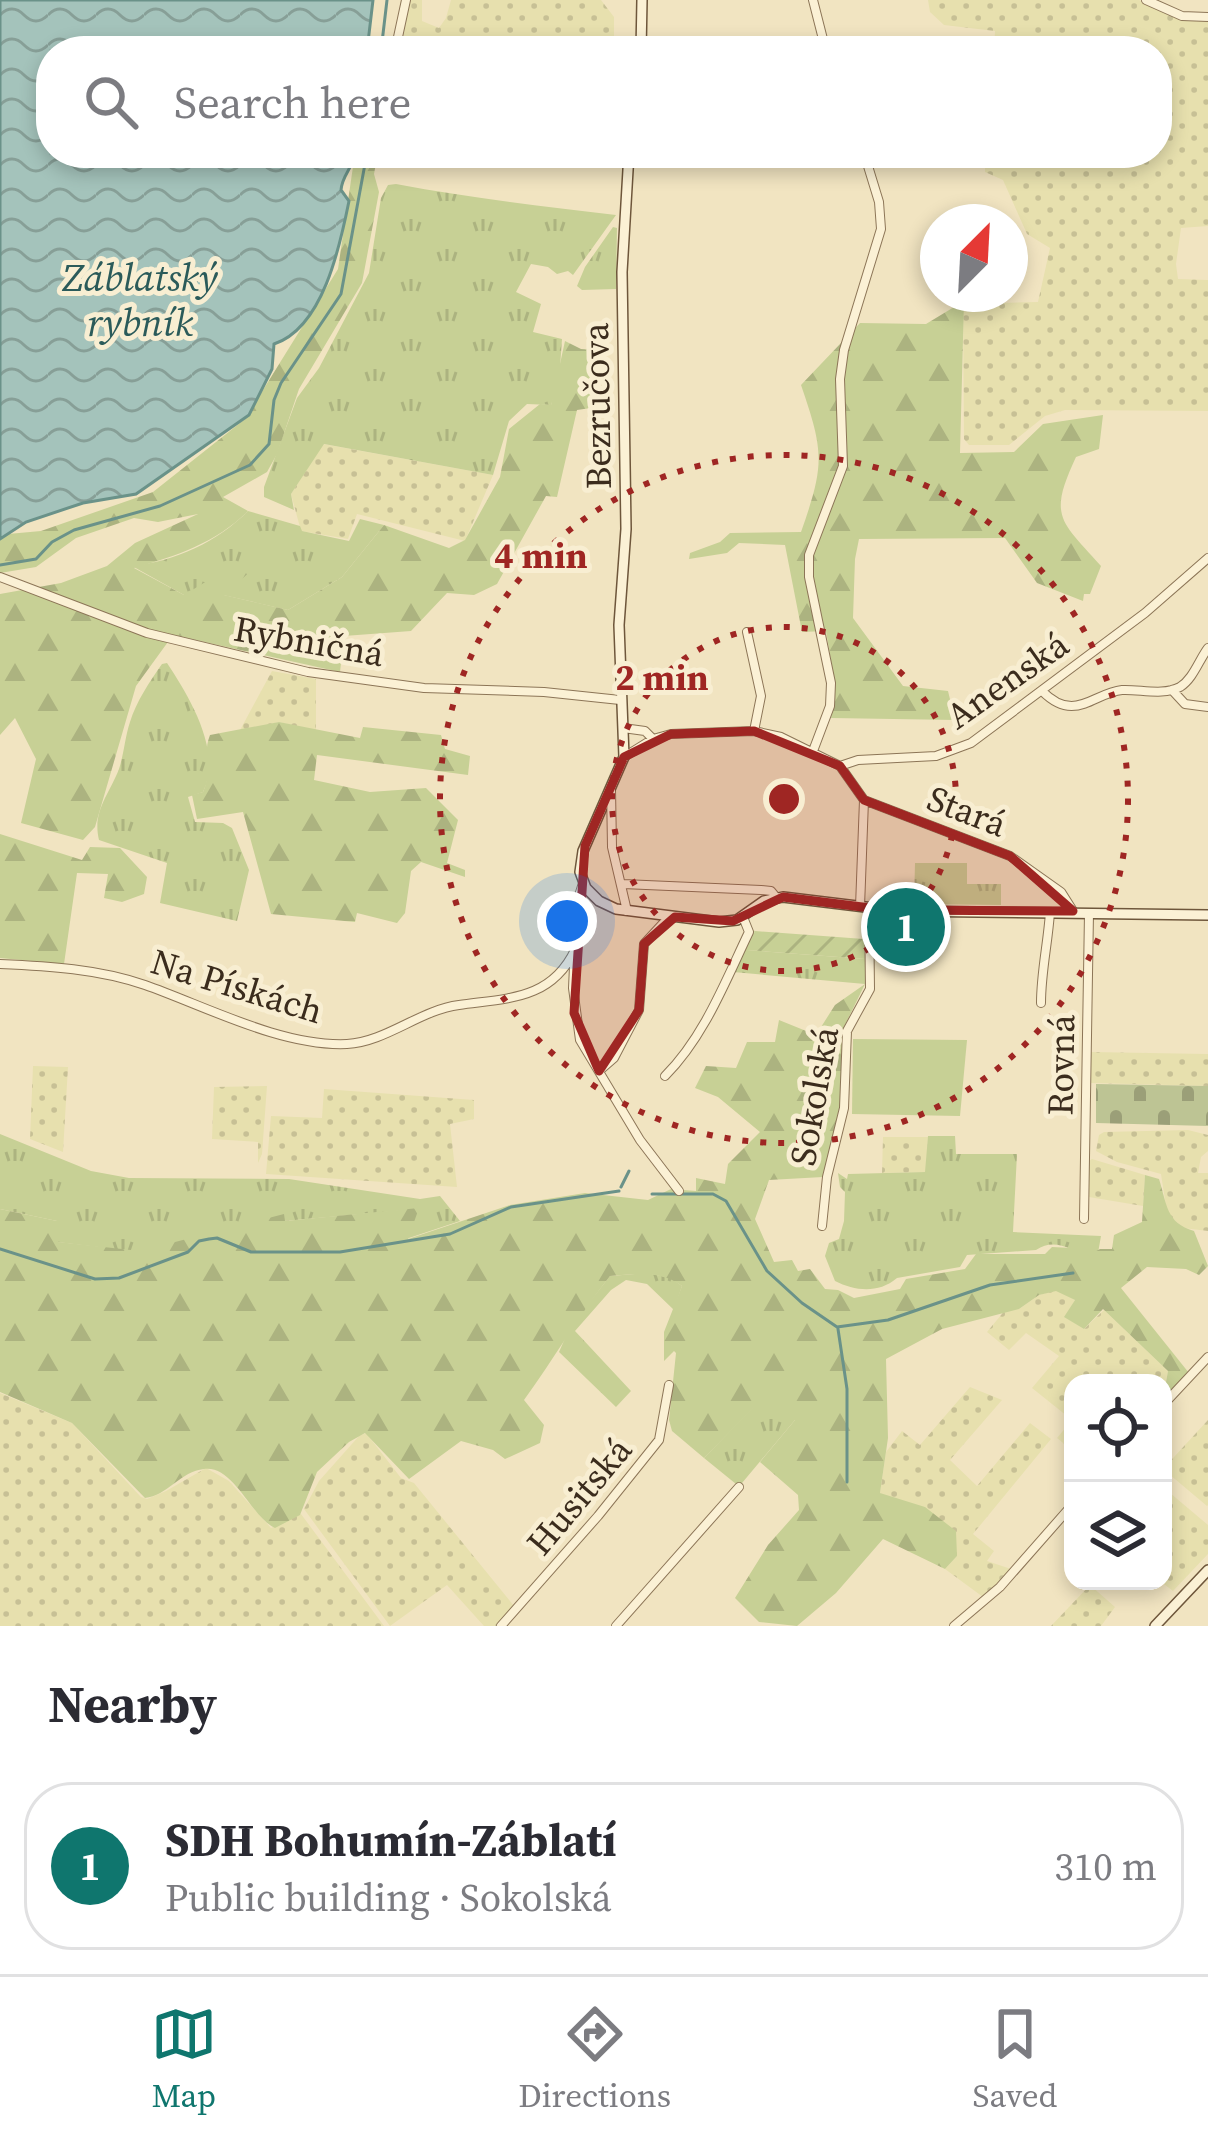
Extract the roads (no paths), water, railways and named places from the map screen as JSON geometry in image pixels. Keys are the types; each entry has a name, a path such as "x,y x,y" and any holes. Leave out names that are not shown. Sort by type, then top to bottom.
{"main road":[{"path":"641,36 642,0"},
{"name":"Bezručova","path":"583,883 580,865 625,757 619,601 626,529 623,237 628,168"},
{"path":"583,883 599,901 627,911 719,922 743,917 776,897 864,907 1208,915"},
{"path":"1155,1626 1203,1584 1208,1570"}],"street":[{"path":"398,36 406,0"},
{"path":"813,0 822,36"},
{"path":"1147,0 1182,16 1208,17"},
{"path":"812,751 830,706 831,683 808,577 809,555 843,466 840,379 844,350 881,229 869,168"},
{"name":"Anenská","path":"840,766 867,759 947,753 970,743 1203,569 1208,558"},
{"name":"Rybničná","path":"0,578 147,632 308,672 424,688 620,700"},
{"path":"747,632 761,696 754,731"},
{"path":"1042,691 1052,701 1068,705 1097,702 1116,691 1172,689 1186,682 1208,648"},
{"path":"1172,689 1185,704 1208,707"},
{"path":"623,728 645,730 653,739"},
{"path":"625,757 653,739 681,733 754,731 775,735 840,766 864,800"},
{"path":"611,787 611,847 627,911"},
{"name":"Sokolská","path":"822,1226 827,1178 844,1108 847,1031 870,989 864,800"},
{"name":"Stará","path":"864,800 1010,856 1061,892 1072,911"},
{"path":"583,883 577,902 575,950 574,1013 580,1040 640,1140 679,1191"},
{"path":"623,884 761,890 776,897"},
{"path":"1041,1003 1050,910"},
{"name":"Rovná","path":"1084,1219 1089,912"},
{"path":"599,1071 614,1058 639,1010 644,944 669,916"},
{"path":"665,1076 700,1031 740,952 750,930 743,917"},
{"name":"Na Pískách","path":"0,964 53,967 140,983 274,1031 345,1044 452,1006 519,998 545,988 575,950"},
{"path":"1172,1395 1208,1357"},
{"name":"Husitská","path":"501,1626 659,1440 669,1385"},
{"path":"616,1626 739,1487"},
{"path":"954,1626 1000,1587 1064,1514"}],"water":[{"name":"Záblatský rybník","path":"0,0 373,0 369,36 36,36 36,168 350,168 341,190 349,201 317,304 291,335 274,344 272,369 249,415 136,494 83,503 26,522 0,539"}],"waterway":[{"path":"383,36 387,0"},
{"path":"0,565 36,559 52,542 74,530 160,506 250,465 269,444 281,383 341,294 364,168"},
{"path":"621,1187 629,1171"},
{"path":"0,1249 95,1279 119,1278 209,1239 251,1252 340,1252 450,1234 511,1207 619,1191"},
{"path":"652,1194 713,1194 726,1201 767,1271 837,1327 888,1320 990,1285 1073,1273"},
{"path":"838,1329 847,1389 847,1482"}],"place":[{"name":"SDH Bohumín-Záblatí","path":"906,927"}]}
